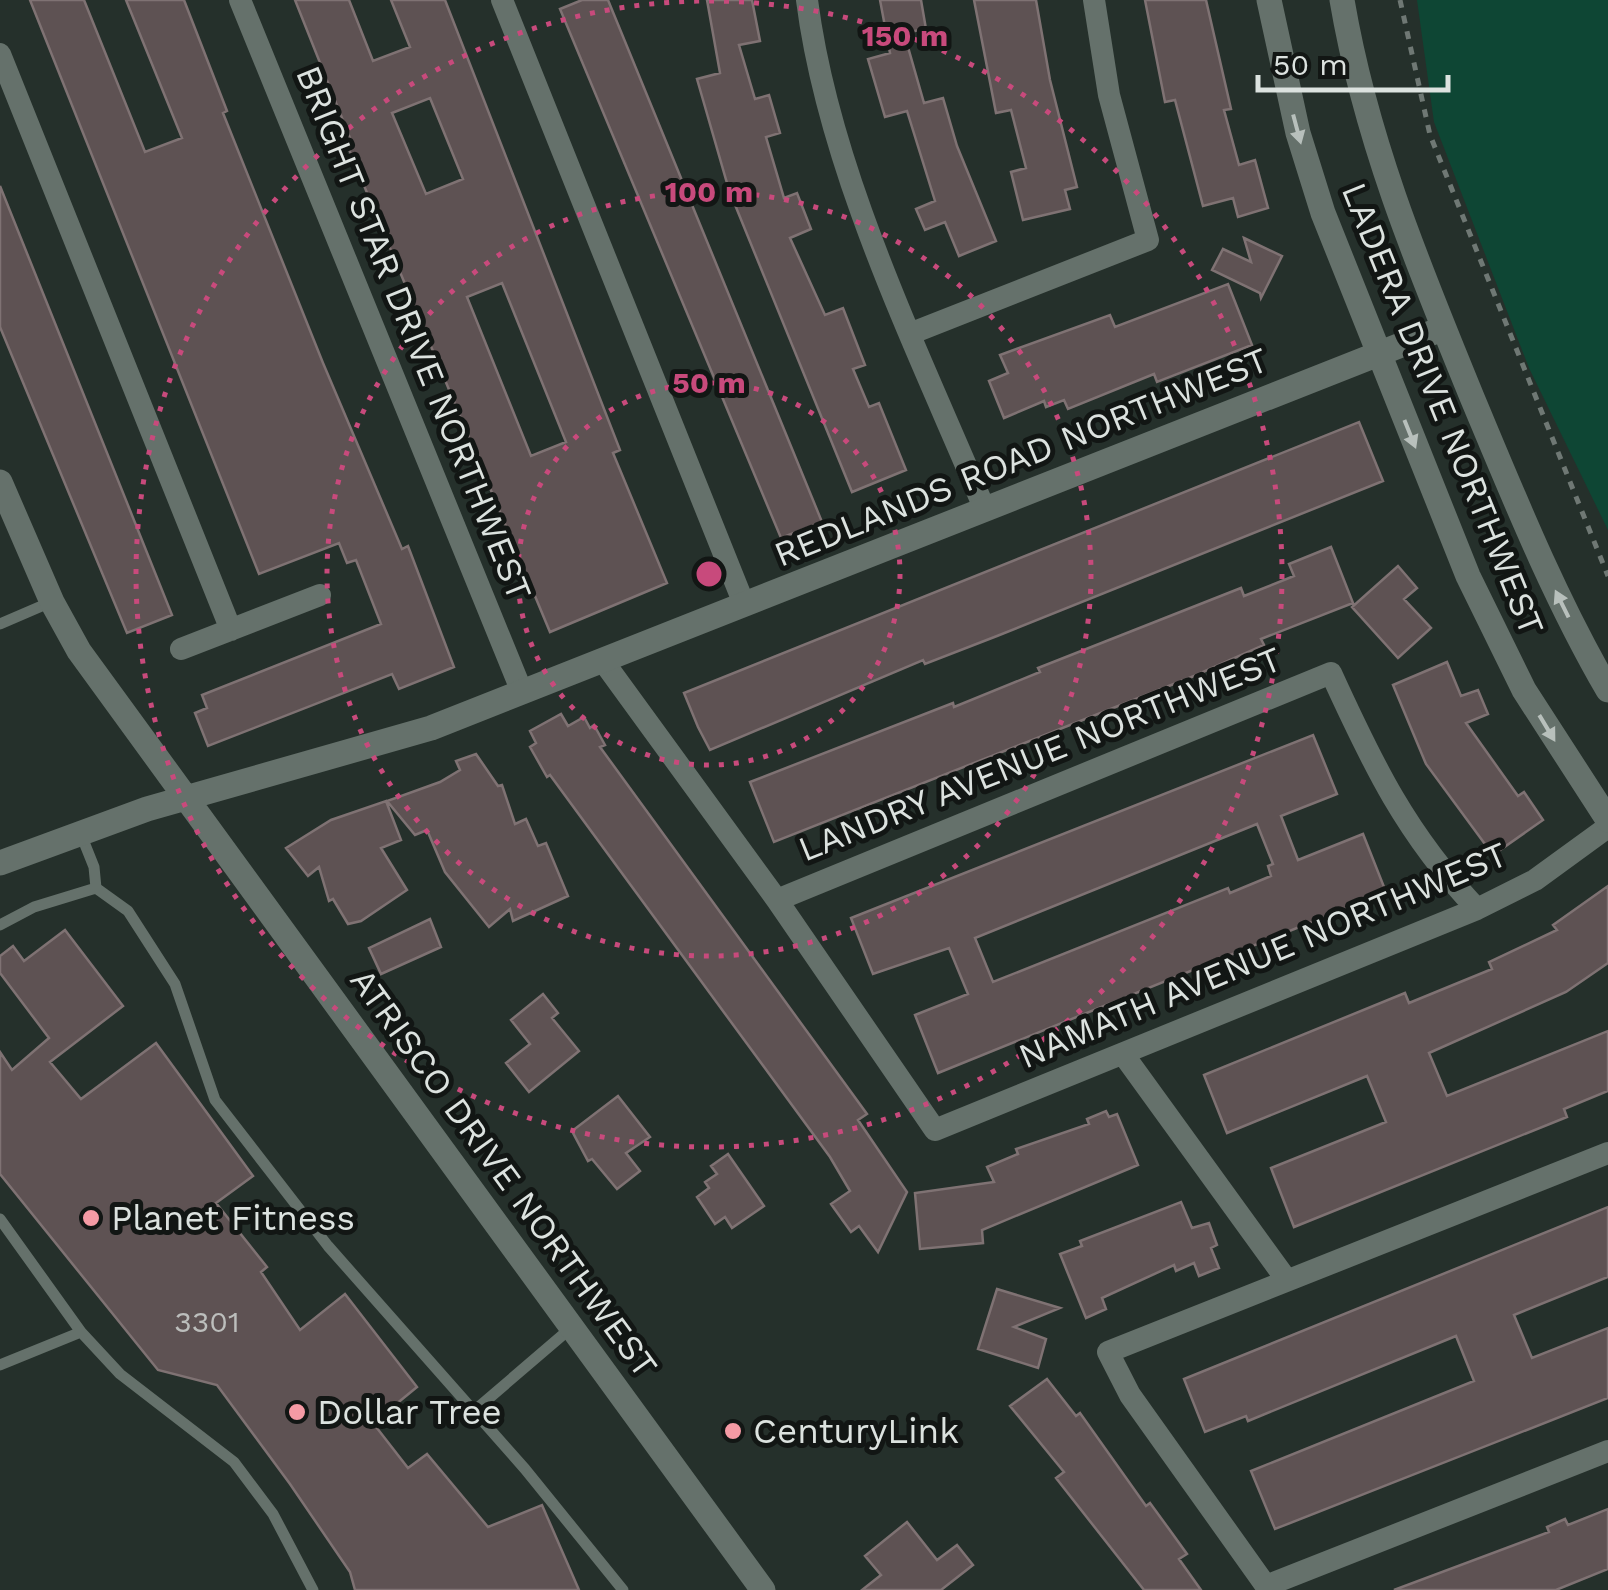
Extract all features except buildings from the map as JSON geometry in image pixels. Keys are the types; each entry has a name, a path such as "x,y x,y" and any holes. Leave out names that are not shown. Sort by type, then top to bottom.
{"street":[{"name":"BRIGHT STAR DRIVE NORTHWEST","path":"240,0 522,692"},
{"path":"502,0 744,604"},
{"path":"807,0 812,39 849,179 985,510"},
{"path":"912,332 1148,240 1109,96 1094,0"},
{"name":"LADERA DRIVE NORTHWEST","path":"1269,0 1298,132 1322,213 1377,354 1494,634 1553,739 1608,824"},
{"name":"LADERA DRIVE NORTHWEST","path":"1342,0 1371,135 1398,216 1558,596 1608,690"},
{"path":"0,54 5,84 232,630"},
{"name":"REDLANDS ROAD NORTHWEST","path":"0,863 80,831 348,754 522,692 1444,328"},
{"name":"ATRISCO DRIVE NORTHWEST","path":"0,482 52,602 80,651 763,1590"},
{"path":"181,649 320,594"},
{"path":"602,661 777,900"},
{"name":"LANDRY AVENUE NORTHWEST","path":"777,900 1330,673 1383,786 1434,864 1477,909"},
{"name":"NAMATH AVENUE NORTHWEST","path":"777,900 935,1130 1477,909 1535,880 1608,824"},
{"path":"1123,1054 1286,1279"},
{"path":"1608,1153 1108,1352 1130,1395 1266,1586 1608,1451"}],"lane":[{"path":"0,624 52,602"},
{"path":"80,831 94,867 96,888 128,911 175,984 215,1100 328,1246 474,1411 623,1590"},
{"path":"0,925 34,906 96,888"},
{"path":"0,1219 81,1332 120,1374 234,1462 272,1514 313,1590"},
{"path":"474,1411 572,1327"},
{"path":"0,1366 81,1332"}],"path":[{"path":"1400,0 1430,135 1608,576"}],"green space":[{"path":"1417,0 1608,0 1608,530 1529,368 1434,122"}],"place":[{"name":"Planet Fitness","path":"91,1218"},
{"name":"Dollar Tree","path":"297,1412"},
{"name":"CenturyLink","path":"733,1431"}]}
